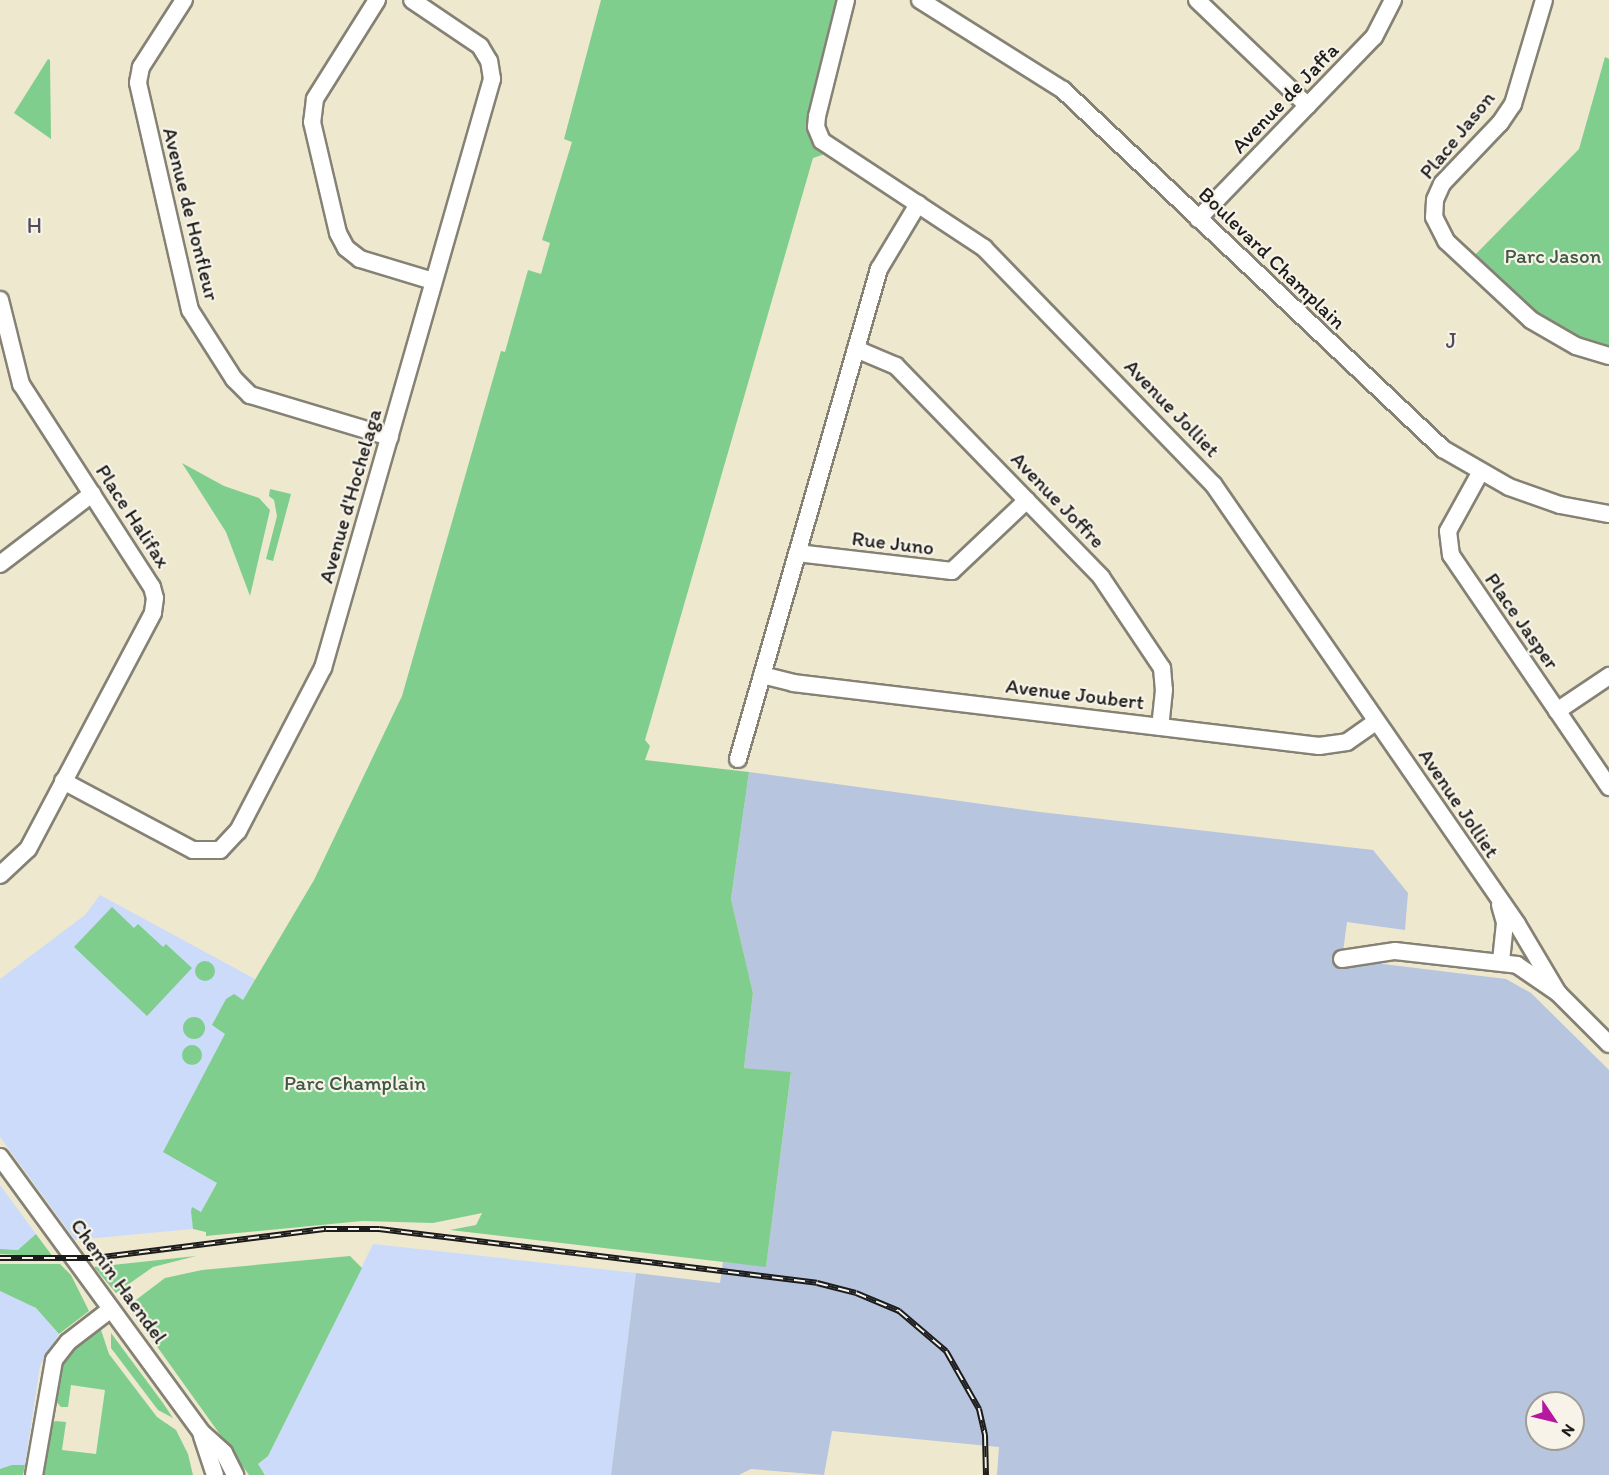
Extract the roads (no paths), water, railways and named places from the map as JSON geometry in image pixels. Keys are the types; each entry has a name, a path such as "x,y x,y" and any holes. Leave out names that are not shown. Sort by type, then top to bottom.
{"street":[{"name":"Avenue de Honfleur","path":"184,0 141,68 138,83 190,310 234,379 250,395 390,437"},
{"path":"377,0 315,99 312,122 338,233 346,248 360,258 433,280"},
{"name":"Avenue d'Hochelaga","path":"63,782 198,852 214,852 229,844 323,668 492,79 489,61 480,46 412,0"},
{"name":"Avenue Jolliet","path":"846,0 816,116 818,134 834,152 918,204 992,255 1207,476 1538,956 1558,993"},
{"name":"Boulevard Champlain","path":"920,0 1063,90 1421,431 1480,473 1547,501 1609,514"},
{"path":"1197,0 1308,106"},
{"name":"Avenue de Jaffa","path":"1198,219 1374,38 1393,0"},
{"name":"Place Jason","path":"1544,0 1513,104 1500,123 1442,184 1435,200 1434,218 1446,241 1531,320 1576,346 1609,356"},
{"path":"738,759 884,258 918,204"},
{"name":"Place Halifax","path":"0,300 21,384 152,587 155,603 26,854 0,875"},
{"name":"Avenue Joffre","path":"856,349 896,366 1101,577 1158,661 1164,682 1160,726"},
{"name":"Place Jasper","path":"1480,473 1448,531 1451,555 1609,787"},
{"path":"0,564 92,494"},
{"name":"Rue Juno","path":"797,553 952,571 1027,500"},
{"name":"Avenue Joubert","path":"762,675 793,683 1327,747 1350,741 1376,722"},
{"path":"1557,711 1609,676"},
{"name":"Avenue Jolliet","path":"1497,899 1505,923 1502,961"},
{"path":"1342,959 1395,951 1502,961 1530,971 1558,993 1609,1044"},
{"name":"Chemin Haendel","path":"0,1158 201,1432 224,1453 235,1475"},
{"path":"34,1475 54,1360 68,1342 111,1309"},
{"name":"Chemin Haendel","path":"201,1432 215,1474"}],"railway":[{"path":"0,1258 95,1258 326,1229 379,1229 817,1283 856,1293 899,1311 946,1351 979,1409 985,1435 986,1475"}],"district":[{"name":"H","path":"35,226"},
{"name":"J","path":"1452,341"}],"park label":[{"name":"Parc Jason","path":"1553,256"},
{"name":"Parc Champlain","path":"355,1083"}]}
